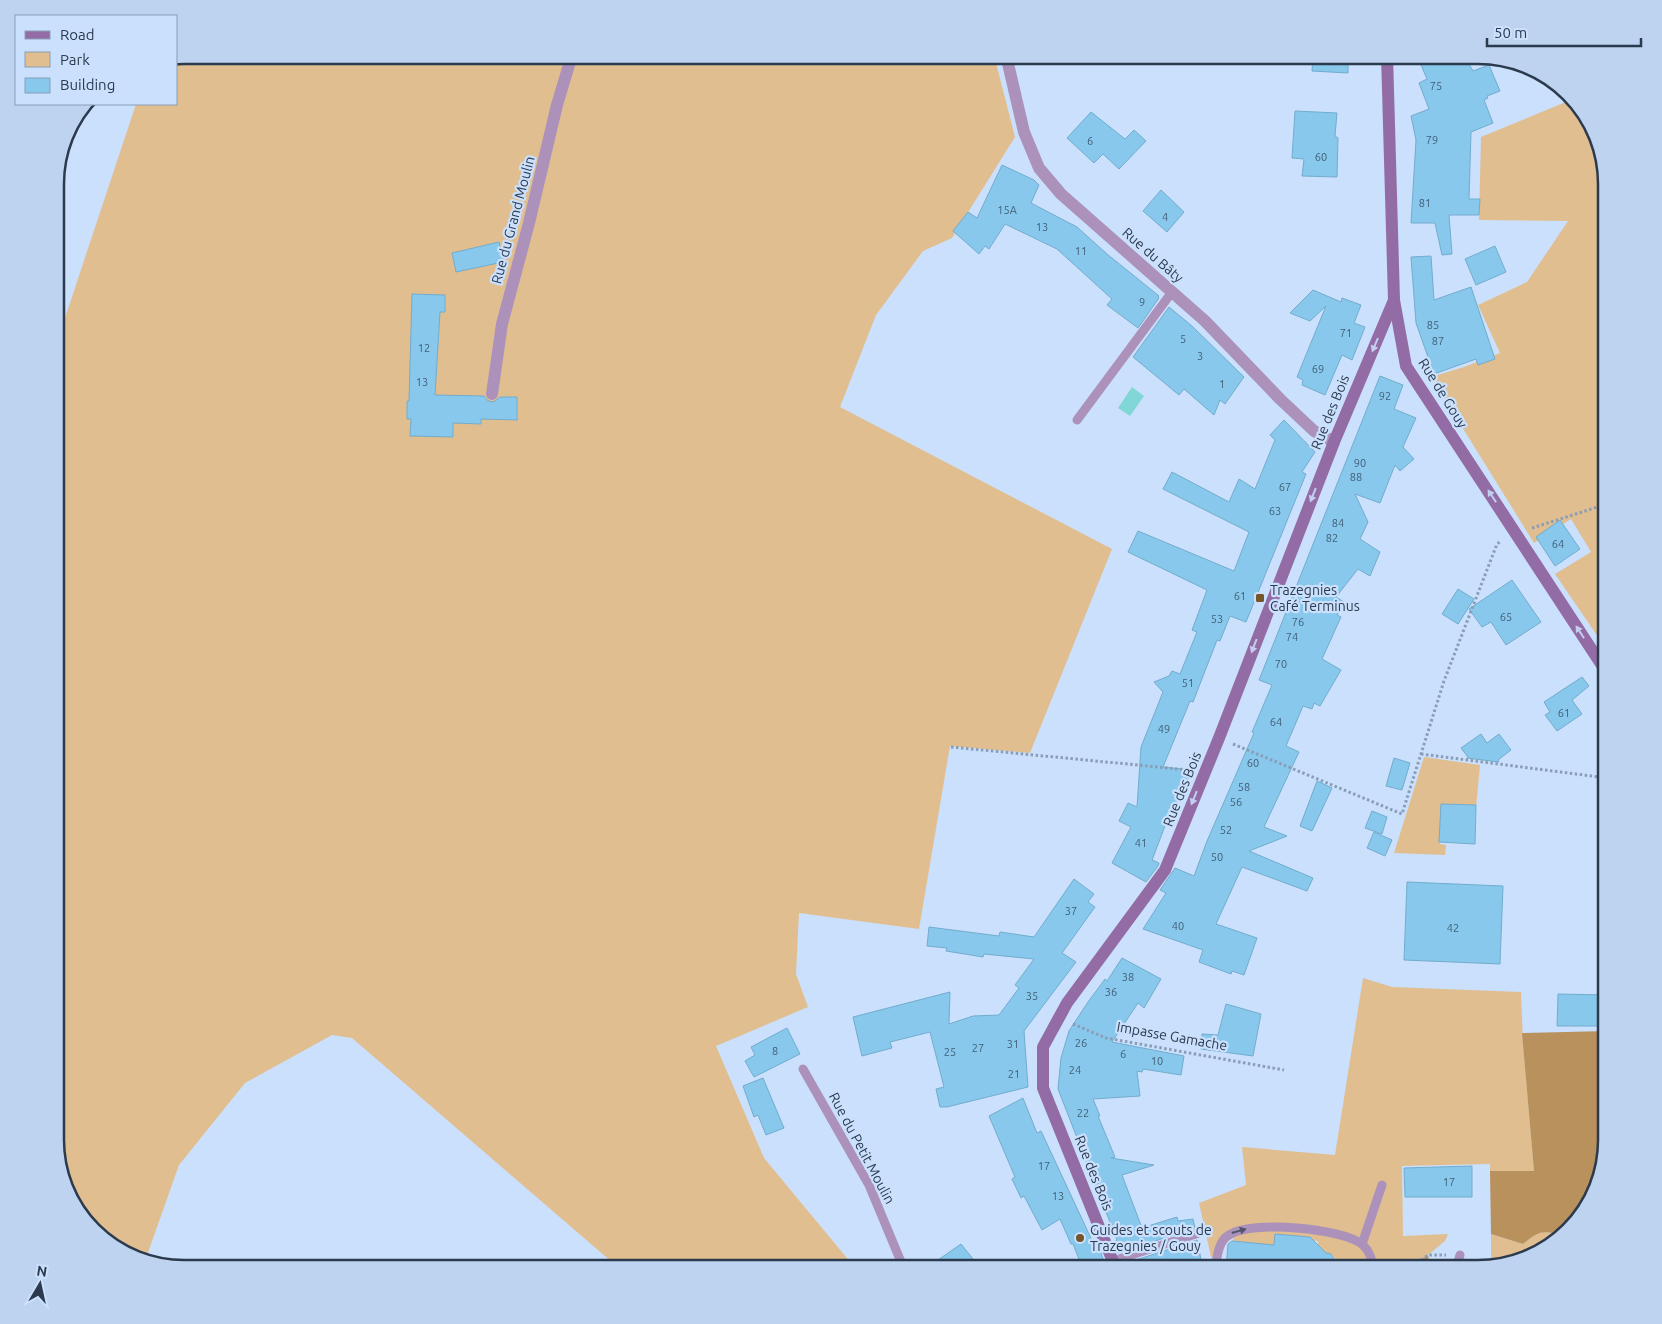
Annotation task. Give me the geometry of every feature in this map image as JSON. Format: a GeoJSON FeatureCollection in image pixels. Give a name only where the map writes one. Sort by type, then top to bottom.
{"type":"FeatureCollection","features":[{"type":"Feature","properties":{"kind":"street","name":"Rue du Grand Moulin"},"geometry":{"type":"LineString","coordinates":[[492,394],[504,316],[532,215],[557,105],[569,64]]}},
{"type":"Feature","properties":{"kind":"street","name":"Rue du Bâty"},"geometry":{"type":"LineString","coordinates":[[1008,64],[1024,132],[1039,168],[1061,194],[1205,321],[1280,399],[1314,431],[1334,442]]}},
{"type":"Feature","properties":{"kind":"street","name":"Rue de Gouy"},"geometry":{"type":"LineString","coordinates":[[1387,64],[1394,300],[1406,366],[1598,659]]}},
{"type":"Feature","properties":{"kind":"street","name":"Rue des Bois"},"geometry":{"type":"LineString","coordinates":[[1113,1260],[1044,1088],[1043,1047],[1067,1003],[1165,870],[1219,738],[1334,442],[1394,300]]}},
{"type":"Feature","properties":{"kind":"lane"},"geometry":{"type":"LineString","coordinates":[[1077,420],[1172,292]]}},
{"type":"Feature","properties":{"kind":"lane","name":"Rue du Petit Moulin"},"geometry":{"type":"LineString","coordinates":[[804,1069],[869,1185],[900,1260]]}},
{"type":"Feature","properties":{"kind":"lane"},"geometry":{"type":"LineString","coordinates":[[1362,1244],[1382,1185]]}},
{"type":"Feature","properties":{"kind":"lane"},"geometry":{"type":"LineString","coordinates":[[1216,1260],[1221,1245],[1227,1235],[1239,1230],[1261,1227],[1313,1230],[1345,1237],[1362,1244],[1371,1256],[1372,1260]]}},
{"type":"Feature","properties":{"kind":"lane"},"geometry":{"type":"LineString","coordinates":[[1120,1260],[1205,1231]]}},
{"type":"Feature","properties":{"kind":"lane"},"geometry":{"type":"LineString","coordinates":[[1459,1260],[1460,1255]]}},
{"type":"Feature","properties":{"kind":"path"},"geometry":{"type":"LineString","coordinates":[[1219,738],[1402,814],[1444,682],[1496,544],[1516,533],[1598,507]]}},
{"type":"Feature","properties":{"kind":"path"},"geometry":{"type":"LineString","coordinates":[[950,748],[1205,772]]}},
{"type":"Feature","properties":{"kind":"path"},"geometry":{"type":"LineString","coordinates":[[1421,754],[1598,777]]}},
{"type":"Feature","properties":{"kind":"path","name":"Impasse Gamache"},"geometry":{"type":"LineString","coordinates":[[1059,1018],[1106,1038],[1284,1070]]}},
{"type":"Feature","properties":{"kind":"path"},"geometry":{"type":"LineString","coordinates":[[1421,1260],[1428,1255],[1460,1255]]}},
{"type":"Feature","properties":{"kind":"green space"},"geometry":{"type":"Polygon","coordinates":[[[178,64],[996,64],[1015,137],[952,238],[923,251],[876,315],[840,407],[1112,549],[1030,753],[950,746],[919,929],[799,913],[796,974],[808,1007],[716,1046],[764,1158],[849,1260],[610,1260],[352,1038],[332,1035],[245,1083],[179,1165],[147,1255],[117,1240],[93,1219],[76,1194],[68,1172],[64,1148],[64,321],[136,105],[178,105],[178,64]]]}},
{"type":"Feature","properties":{"kind":"green space"},"geometry":{"type":"Polygon","coordinates":[[[1566,102],[1582,124],[1596,160],[1598,183],[1598,637],[1555,574],[1591,552],[1571,519],[1534,543],[1431,377],[1500,353],[1478,305],[1527,282],[1568,221],[1479,220],[1481,137],[1566,102]]]}},
{"type":"Feature","properties":{"kind":"green space"},"geometry":{"type":"Polygon","coordinates":[[[1424,757],[1480,765],[1476,808],[1442,807],[1440,844],[1446,845],[1445,855],[1394,853],[1424,757]]]}},
{"type":"Feature","properties":{"kind":"green space"},"geometry":{"type":"Polygon","coordinates":[[[1363,978],[1392,987],[1521,992],[1523,1042],[1534,1171],[1490,1171],[1490,1164],[1402,1166],[1403,1236],[1448,1234],[1445,1241],[1428,1255],[1429,1260],[1372,1260],[1371,1256],[1367,1260],[1336,1260],[1331,1254],[1317,1252],[1318,1241],[1278,1236],[1276,1248],[1233,1242],[1234,1233],[1217,1255],[1211,1257],[1199,1203],[1246,1185],[1242,1147],[1335,1155],[1363,978]]]}},
{"type":"Feature","properties":{"kind":"green space"},"geometry":{"type":"Polygon","coordinates":[[[1536,1233],[1554,1234],[1532,1248],[1517,1254],[1491,1259],[1491,1234],[1523,1244],[1536,1233]]]}},
{"type":"Feature","properties":{"kind":"shaded area"},"geometry":{"type":"Polygon","coordinates":[[[1132,387],[1144,396],[1130,416],[1118,408],[1132,387]]]}},
{"type":"Feature","properties":{"kind":"shaded area"},"geometry":{"type":"Polygon","coordinates":[[[1598,1031],[1598,1141],[1594,1172],[1586,1194],[1569,1219],[1554,1233],[1545,1232],[1537,1234],[1523,1244],[1491,1234],[1490,1171],[1534,1171],[1522,1033],[1598,1031]]]}},
{"type":"Feature","properties":{"kind":"shaded area"},"geometry":{"type":"Polygon","coordinates":[[[1428,1255],[1429,1260],[1421,1260],[1428,1255]]]}},
{"type":"Feature","properties":{"kind":"building"},"geometry":{"type":"Polygon","coordinates":[[[1312,64],[1348,64],[1348,73],[1312,71],[1312,64]]]}},
{"type":"Feature","properties":{"kind":"building"},"geometry":{"type":"Polygon","coordinates":[[[1421,64],[1469,64],[1473,71],[1489,65],[1500,91],[1487,96],[1488,98],[1484,100],[1493,123],[1471,132],[1469,199],[1480,199],[1479,215],[1449,215],[1452,254],[1442,255],[1435,223],[1411,223],[1416,140],[1411,116],[1429,109],[1419,83],[1427,79],[1421,64]]]}},
{"type":"Feature","properties":{"kind":"building"},"geometry":{"type":"Polygon","coordinates":[[[1295,111],[1337,113],[1335,136],[1338,138],[1337,177],[1302,176],[1304,159],[1292,158],[1295,111]]]}},
{"type":"Feature","properties":{"kind":"building"},"geometry":{"type":"Polygon","coordinates":[[[1091,112],[1125,139],[1134,130],[1146,141],[1119,169],[1103,154],[1094,163],[1067,138],[1091,112]]]}},
{"type":"Feature","properties":{"kind":"building"},"geometry":{"type":"Polygon","coordinates":[[[1002,165],[1034,180],[1039,185],[1031,203],[1077,227],[1159,296],[1138,328],[1107,305],[1112,299],[1057,249],[1005,224],[989,249],[985,246],[979,254],[953,231],[968,212],[977,218],[1002,165]]]}},
{"type":"Feature","properties":{"kind":"building"},"geometry":{"type":"Polygon","coordinates":[[[1161,190],[1184,212],[1167,232],[1143,211],[1161,190]]]}},
{"type":"Feature","properties":{"kind":"building"},"geometry":{"type":"Polygon","coordinates":[[[499,242],[503,262],[456,272],[452,253],[499,242]]]}},
{"type":"Feature","properties":{"kind":"building"},"geometry":{"type":"Polygon","coordinates":[[[1495,246],[1506,272],[1476,285],[1465,259],[1495,246]]]}},
{"type":"Feature","properties":{"kind":"building"},"geometry":{"type":"Polygon","coordinates":[[[1431,256],[1434,300],[1471,287],[1495,359],[1478,365],[1476,359],[1434,374],[1416,323],[1411,257],[1431,256]]]}},
{"type":"Feature","properties":{"kind":"building"},"geometry":{"type":"Polygon","coordinates":[[[1313,290],[1341,302],[1342,298],[1361,305],[1354,323],[1365,327],[1352,360],[1342,355],[1325,395],[1302,385],[1303,380],[1297,377],[1326,306],[1310,321],[1290,313],[1313,290]]]}},
{"type":"Feature","properties":{"kind":"building"},"geometry":{"type":"Polygon","coordinates":[[[412,294],[445,295],[445,312],[440,312],[435,395],[484,396],[491,402],[500,397],[517,397],[517,420],[481,419],[481,424],[453,423],[453,437],[410,436],[411,419],[407,419],[407,401],[409,401],[412,294]]]}},
{"type":"Feature","properties":{"kind":"building"},"geometry":{"type":"Polygon","coordinates":[[[1169,307],[1192,326],[1244,377],[1225,404],[1220,400],[1214,415],[1184,389],[1179,395],[1133,357],[1169,307]]]}},
{"type":"Feature","properties":{"kind":"building"},"geometry":{"type":"Polygon","coordinates":[[[1380,376],[1403,385],[1394,409],[1416,418],[1403,447],[1414,459],[1400,471],[1395,465],[1380,503],[1355,494],[1368,522],[1360,539],[1380,552],[1370,576],[1358,569],[1336,597],[1344,602],[1337,615],[1341,617],[1322,659],[1341,670],[1320,706],[1314,703],[1312,709],[1303,706],[1286,746],[1299,752],[1264,827],[1287,836],[1249,851],[1313,878],[1307,891],[1242,867],[1216,924],[1257,938],[1244,975],[1232,971],[1231,974],[1199,962],[1203,950],[1143,929],[1166,893],[1160,890],[1175,868],[1194,876],[1272,685],[1259,680],[1380,376]]]}},
{"type":"Feature","properties":{"kind":"building"},"geometry":{"type":"Polygon","coordinates":[[[1284,420],[1315,452],[1302,472],[1306,474],[1246,622],[1230,616],[1220,641],[1217,640],[1193,702],[1190,701],[1163,767],[1192,770],[1181,798],[1178,798],[1165,826],[1152,860],[1159,863],[1158,866],[1146,882],[1112,863],[1131,827],[1119,821],[1128,803],[1137,807],[1141,747],[1163,692],[1154,682],[1169,676],[1172,671],[1180,674],[1197,632],[1192,630],[1207,590],[1128,552],[1138,531],[1234,571],[1249,532],[1163,489],[1172,472],[1229,502],[1239,479],[1255,489],[1275,440],[1270,435],[1284,420]]]}},
{"type":"Feature","properties":{"kind":"building"},"geometry":{"type":"Polygon","coordinates":[[[1560,520],[1580,549],[1555,566],[1536,537],[1560,520]]]}},
{"type":"Feature","properties":{"kind":"building"},"geometry":{"type":"Polygon","coordinates":[[[1512,580],[1541,622],[1506,645],[1491,622],[1482,627],[1469,609],[1512,580]]]}},
{"type":"Feature","properties":{"kind":"building"},"geometry":{"type":"Polygon","coordinates":[[[1458,589],[1474,599],[1458,624],[1442,614],[1458,589]]]}},
{"type":"Feature","properties":{"kind":"building"},"geometry":{"type":"Polygon","coordinates":[[[1582,677],[1589,686],[1572,700],[1582,714],[1557,731],[1545,715],[1550,712],[1544,702],[1582,677]]]}},
{"type":"Feature","properties":{"kind":"building"},"geometry":{"type":"Polygon","coordinates":[[[1481,734],[1487,743],[1499,734],[1511,750],[1498,760],[1499,762],[1467,758],[1461,748],[1481,734]]]}},
{"type":"Feature","properties":{"kind":"building"},"geometry":{"type":"Polygon","coordinates":[[[1394,758],[1410,763],[1402,790],[1386,786],[1394,758]]]}},
{"type":"Feature","properties":{"kind":"building"},"geometry":{"type":"Polygon","coordinates":[[[1317,781],[1332,788],[1312,831],[1300,826],[1317,781]]]}},
{"type":"Feature","properties":{"kind":"building"},"geometry":{"type":"Polygon","coordinates":[[[1441,804],[1476,805],[1475,844],[1439,842],[1441,804]]]}},
{"type":"Feature","properties":{"kind":"building"},"geometry":{"type":"Polygon","coordinates":[[[1372,811],[1387,817],[1382,834],[1365,828],[1372,811]]]}},
{"type":"Feature","properties":{"kind":"building"},"geometry":{"type":"Polygon","coordinates":[[[1374,832],[1392,840],[1385,856],[1367,848],[1374,832]]]}},
{"type":"Feature","properties":{"kind":"building"},"geometry":{"type":"Polygon","coordinates":[[[1074,879],[1094,894],[1088,902],[1095,907],[1062,953],[1076,962],[1024,1031],[1028,1087],[947,1107],[940,1107],[936,1089],[944,1087],[930,1032],[890,1042],[892,1048],[862,1056],[853,1017],[950,992],[949,1024],[973,1016],[999,1015],[1019,988],[1015,985],[1034,959],[984,954],[983,957],[946,951],[947,948],[927,946],[929,927],[999,936],[1000,932],[1034,937],[1074,879]]]}},
{"type":"Feature","properties":{"kind":"building"},"geometry":{"type":"Polygon","coordinates":[[[1407,882],[1503,886],[1500,964],[1404,960],[1407,882]]]}},
{"type":"Feature","properties":{"kind":"building"},"geometry":{"type":"Polygon","coordinates":[[[1122,958],[1161,979],[1144,1008],[1138,1003],[1112,1042],[1184,1056],[1181,1075],[1143,1069],[1142,1072],[1137,1071],[1140,1096],[1093,1099],[1115,1157],[1111,1158],[1154,1165],[1122,1175],[1142,1228],[1177,1217],[1178,1221],[1193,1219],[1195,1228],[1118,1253],[1114,1242],[1117,1240],[1058,1089],[1061,1058],[1069,1031],[1088,1002],[1105,979],[1107,981],[1122,958]]]}},
{"type":"Feature","properties":{"kind":"building"},"geometry":{"type":"Polygon","coordinates":[[[1558,994],[1598,995],[1598,1026],[1557,1026],[1558,994]]]}},
{"type":"Feature","properties":{"kind":"building"},"geometry":{"type":"Polygon","coordinates":[[[1226,1004],[1261,1014],[1253,1056],[1201,1049],[1202,1034],[1218,1035],[1226,1004]]]}},
{"type":"Feature","properties":{"kind":"building"},"geometry":{"type":"Polygon","coordinates":[[[787,1028],[800,1054],[754,1077],[745,1061],[755,1055],[751,1047],[787,1028]]]}},
{"type":"Feature","properties":{"kind":"building"},"geometry":{"type":"Polygon","coordinates":[[[763,1078],[784,1128],[766,1135],[758,1115],[754,1117],[743,1086],[763,1078]]]}},
{"type":"Feature","properties":{"kind":"building"},"geometry":{"type":"Polygon","coordinates":[[[1023,1098],[1037,1133],[1041,1131],[1096,1249],[1099,1248],[1104,1260],[1079,1260],[1060,1219],[1042,1230],[1024,1196],[1021,1198],[1012,1179],[1015,1177],[989,1116],[1023,1098]]]}},
{"type":"Feature","properties":{"kind":"building"},"geometry":{"type":"Polygon","coordinates":[[[1472,1166],[1472,1197],[1405,1197],[1404,1168],[1472,1166]]]}},
{"type":"Feature","properties":{"kind":"building"},"geometry":{"type":"Polygon","coordinates":[[[1275,1234],[1310,1237],[1326,1253],[1331,1254],[1335,1260],[1227,1260],[1228,1244],[1232,1241],[1274,1245],[1275,1234]]]}},
{"type":"Feature","properties":{"kind":"building"},"geometry":{"type":"Polygon","coordinates":[[[1197,1240],[1201,1260],[1136,1260],[1197,1240]]]}},
{"type":"Feature","properties":{"kind":"building"},"geometry":{"type":"Polygon","coordinates":[[[961,1244],[974,1260],[938,1260],[961,1244]]]}},
{"type":"Feature","properties":{"kind":"place","name":"Trazegnies Café Terminus"},"geometry":{"type":"Point","coordinates":[1260,598]}},
{"type":"Feature","properties":{"kind":"place","name":"Guides et scouts de Trazegnies / Gouy"},"geometry":{"type":"Point","coordinates":[1080,1238]}}]}
